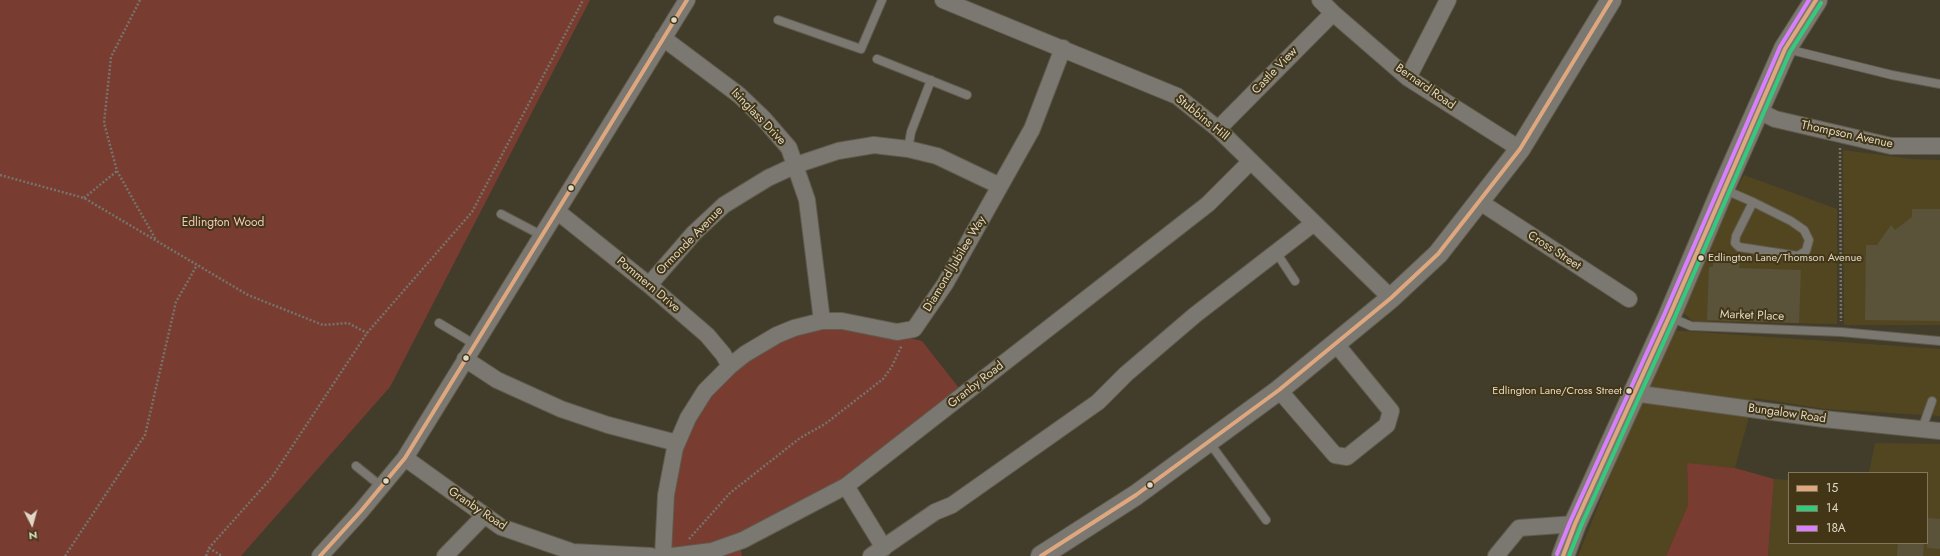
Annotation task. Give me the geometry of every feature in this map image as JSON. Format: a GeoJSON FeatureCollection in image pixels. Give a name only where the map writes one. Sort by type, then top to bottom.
{"type":"FeatureCollection","features":[{"type":"Feature","properties":{"kind":"main road"},"geometry":{"type":"LineString","coordinates":[[1563,556],[1575,524],[1633,393],[1669,317],[1723,189],[1785,49],[1816,0]]}},
{"type":"Feature","properties":{"kind":"street"},"geometry":{"type":"LineString","coordinates":[[320,556],[382,487],[405,458],[541,235],[558,212],[662,38],[687,0]]}},
{"type":"Feature","properties":{"kind":"street","name":"Stubbins Hill"},"geometry":{"type":"LineString","coordinates":[[943,0],[1063,48],[1176,96],[1218,129],[1250,162],[1391,298]]}},
{"type":"Feature","properties":{"kind":"street","name":"Bernard Road"},"geometry":{"type":"LineString","coordinates":[[1320,0],[1332,13],[1408,78],[1520,149]]}},
{"type":"Feature","properties":{"kind":"street"},"geometry":{"type":"LineString","coordinates":[[1408,78],[1448,0]]}},
{"type":"Feature","properties":{"kind":"street"},"geometry":{"type":"LineString","coordinates":[[1042,556],[1136,495],[1279,390],[1391,298],[1438,254],[1520,149],[1611,0]]}},
{"type":"Feature","properties":{"kind":"street","name":"Castle View"},"geometry":{"type":"LineString","coordinates":[[1218,129],[1332,13]]}},
{"type":"Feature","properties":{"kind":"street","name":"Isinglass Drive"},"geometry":{"type":"LineString","coordinates":[[662,38],[739,95],[763,118],[789,148],[796,165],[809,214],[822,322]]}},
{"type":"Feature","properties":{"kind":"street","name":"Diamond Jubilee Way"},"geometry":{"type":"LineString","coordinates":[[907,332],[914,329],[920,323],[945,284],[1032,129],[1063,48]]}},
{"type":"Feature","properties":{"kind":"street","name":"Thompson Avenue"},"geometry":{"type":"LineString","coordinates":[[1758,110],[1775,119],[1891,146],[1940,146]]}},
{"type":"Feature","properties":{"kind":"street","name":"Ormonde Avenue"},"geometry":{"type":"LineString","coordinates":[[649,285],[694,233],[724,206],[768,178],[796,165],[838,150],[874,145],[908,148],[937,156],[1000,186]]}},
{"type":"Feature","properties":{"kind":"street","name":"Granby Road"},"geometry":{"type":"LineString","coordinates":[[676,556],[712,551],[743,540],[846,486],[1202,209],[1250,162]]}},
{"type":"Feature","properties":{"kind":"street","name":"Cross Street"},"geometry":{"type":"LineString","coordinates":[[1480,202],[1629,299]]}},
{"type":"Feature","properties":{"kind":"street","name":"Pommern Drive"},"geometry":{"type":"LineString","coordinates":[[558,212],[707,334],[723,354],[730,366]]}},
{"type":"Feature","properties":{"kind":"street"},"geometry":{"type":"LineString","coordinates":[[846,486],[877,552],[935,512],[952,505],[1098,402],[1126,374],[1195,315],[1314,223]]}},
{"type":"Feature","properties":{"kind":"street"},"geometry":{"type":"LineString","coordinates":[[663,556],[666,495],[677,443],[696,404],[716,379],[730,366],[745,354],[777,335],[794,328],[822,322],[853,322],[897,332],[907,332]]}},
{"type":"Feature","properties":{"kind":"street"},"geometry":{"type":"LineString","coordinates":[[1279,390],[1335,455],[1347,457],[1387,425],[1391,411],[1336,344]]}},
{"type":"Feature","properties":{"kind":"street"},"geometry":{"type":"LineString","coordinates":[[465,359],[497,380],[561,409],[608,425],[677,443]]}},
{"type":"Feature","properties":{"kind":"street","name":"Bungalow Road"},"geometry":{"type":"LineString","coordinates":[[1633,393],[1824,419],[1940,431]]}},
{"type":"Feature","properties":{"kind":"street","name":"Granby Road"},"geometry":{"type":"LineString","coordinates":[[405,458],[501,527],[573,552],[601,555],[651,556]]}},
{"type":"Feature","properties":{"kind":"street"},"geometry":{"type":"LineString","coordinates":[[445,556],[484,516]]}},
{"type":"Feature","properties":{"kind":"street"},"geometry":{"type":"LineString","coordinates":[[1496,556],[1519,528],[1575,524]]}},
{"type":"Feature","properties":{"kind":"lane"},"geometry":{"type":"LineString","coordinates":[[778,20],[861,49],[882,0]]}},
{"type":"Feature","properties":{"kind":"lane"},"geometry":{"type":"LineString","coordinates":[[1785,49],[1892,75],[1940,84]]}},
{"type":"Feature","properties":{"kind":"lane"},"geometry":{"type":"LineString","coordinates":[[877,58],[967,95]]}},
{"type":"Feature","properties":{"kind":"lane"},"geometry":{"type":"LineString","coordinates":[[908,148],[911,132],[931,80]]}},
{"type":"Feature","properties":{"kind":"lane"},"geometry":{"type":"LineString","coordinates":[[1723,189],[1753,202],[1791,221],[1804,230],[1809,240],[1806,252],[1798,256],[1739,247],[1735,243],[1736,236],[1753,202]]}},
{"type":"Feature","properties":{"kind":"lane"},"geometry":{"type":"LineString","coordinates":[[501,214],[541,235]]}},
{"type":"Feature","properties":{"kind":"lane"},"geometry":{"type":"LineString","coordinates":[[1276,252],[1295,281]]}},
{"type":"Feature","properties":{"kind":"lane","name":"Market Place"},"geometry":{"type":"LineString","coordinates":[[1669,317],[1691,326],[1838,332],[1940,341]]}},
{"type":"Feature","properties":{"kind":"lane"},"geometry":{"type":"LineString","coordinates":[[439,323],[474,344]]}},
{"type":"Feature","properties":{"kind":"lane"},"geometry":{"type":"LineString","coordinates":[[1922,429],[1932,401]]}},
{"type":"Feature","properties":{"kind":"lane"},"geometry":{"type":"LineString","coordinates":[[1209,441],[1266,520]]}},
{"type":"Feature","properties":{"kind":"lane"},"geometry":{"type":"LineString","coordinates":[[356,466],[382,487]]}},
{"type":"Feature","properties":{"kind":"path"},"geometry":{"type":"LineString","coordinates":[[140,0],[111,56],[104,124],[117,171],[156,240]]}},
{"type":"Feature","properties":{"kind":"path"},"geometry":{"type":"LineString","coordinates":[[206,556],[209,548],[272,476],[367,333],[472,212],[584,0]]}},
{"type":"Feature","properties":{"kind":"path"},"geometry":{"type":"LineString","coordinates":[[1838,332],[1840,134]]}},
{"type":"Feature","properties":{"kind":"path"},"geometry":{"type":"LineString","coordinates":[[84,198],[117,171]]}},
{"type":"Feature","properties":{"kind":"path"},"geometry":{"type":"LineString","coordinates":[[0,175],[84,198],[248,295],[323,325],[348,323],[367,333]]}},
{"type":"Feature","properties":{"kind":"path"},"geometry":{"type":"LineString","coordinates":[[65,556],[145,435],[176,302],[197,265]]}},
{"type":"Feature","properties":{"kind":"path"},"geometry":{"type":"LineString","coordinates":[[676,556],[682,547],[730,492],[800,438],[825,424],[883,379],[891,368],[907,332]]}},
{"type":"Feature","properties":{"kind":"path"},"geometry":{"type":"LineString","coordinates":[[209,548],[222,556]]}},
{"type":"Feature","properties":{"kind":"shaded area"},"geometry":{"type":"Polygon","coordinates":[[[1843,150],[1912,159],[1940,160],[1940,325],[1844,325],[1843,150]]]}},
{"type":"Feature","properties":{"kind":"shaded area"},"geometry":{"type":"Polygon","coordinates":[[[1744,175],[1837,209],[1837,324],[1693,321],[1677,308],[1744,175]]]}},
{"type":"Feature","properties":{"kind":"shaded area"},"geometry":{"type":"Polygon","coordinates":[[[1669,330],[1940,349],[1940,416],[1826,409],[1754,398],[1735,468],[1687,464],[1688,505],[1666,556],[1578,556],[1669,330]]]}},
{"type":"Feature","properties":{"kind":"shaded area"},"geometry":{"type":"Polygon","coordinates":[[[1875,443],[1940,444],[1940,556],[1768,556],[1774,479],[1788,480],[1788,544],[1928,544],[1928,472],[1869,472],[1875,443]]]}},
{"type":"Feature","properties":{"kind":"green space","name":"Edlington Wood"},"geometry":{"type":"Polygon","coordinates":[[[0,0],[590,0],[390,387],[241,556],[0,556],[0,0]]]}},
{"type":"Feature","properties":{"kind":"green space"},"geometry":{"type":"Polygon","coordinates":[[[841,321],[922,341],[959,388],[843,482],[738,536],[742,556],[671,556],[672,497],[681,444],[711,391],[763,345],[841,321]]]}},
{"type":"Feature","properties":{"kind":"green space"},"geometry":{"type":"Polygon","coordinates":[[[1687,463],[1735,468],[1774,479],[1768,556],[1666,556],[1688,505],[1687,463]]]}},
{"type":"Feature","properties":{"kind":"building"},"geometry":{"type":"Polygon","coordinates":[[[1912,209],[1940,209],[1940,321],[1865,320],[1866,245],[1877,245],[1891,225],[1895,230],[1912,217],[1912,209]]]}},
{"type":"Feature","properties":{"kind":"building"},"geometry":{"type":"Polygon","coordinates":[[[1713,261],[1740,261],[1739,268],[1801,270],[1799,323],[1707,320],[1709,267],[1713,267],[1713,261]]]}},
{"type":"Feature","properties":{"kind":"building"},"geometry":{"type":"Polygon","coordinates":[[[1928,518],[1940,519],[1940,549],[1927,548],[1928,518]]]}},
{"type":"Feature","properties":{"kind":"building"},"geometry":{"type":"Polygon","coordinates":[[[1898,544],[1924,544],[1923,556],[1897,556],[1898,544]]]}},
{"type":"Feature","properties":{"kind":"transit line","name":"15"},"geometry":{"type":"LineString","coordinates":[[320,556],[361,511],[405,458],[687,0]]}},
{"type":"Feature","properties":{"kind":"transit line","name":"15"},"geometry":{"type":"LineString","coordinates":[[1041,556],[1136,495],[1279,390],[1391,298],[1438,254],[1520,149],[1611,0]]}},
{"type":"Feature","properties":{"kind":"transit line","name":"18A"},"geometry":{"type":"LineString","coordinates":[[1557,554],[1570,522],[1664,315],[1780,47],[1809,0]]}},
{"type":"Feature","properties":{"kind":"transit line","name":"15"},"geometry":{"type":"LineString","coordinates":[[1563,556],[1575,524],[1669,317],[1785,49],[1816,0]]}},
{"type":"Feature","properties":{"kind":"transit line","name":"14"},"geometry":{"type":"LineString","coordinates":[[1569,556],[1790,52],[1821,3]]}},
{"type":"Feature","properties":{"kind":"place","name":"Edlington Lane/Thomson Avenue"},"geometry":{"type":"Point","coordinates":[1701,258]}},
{"type":"Feature","properties":{"kind":"place","name":"Edlington Lane/Cross Street"},"geometry":{"type":"Point","coordinates":[1629,391]}}]}
